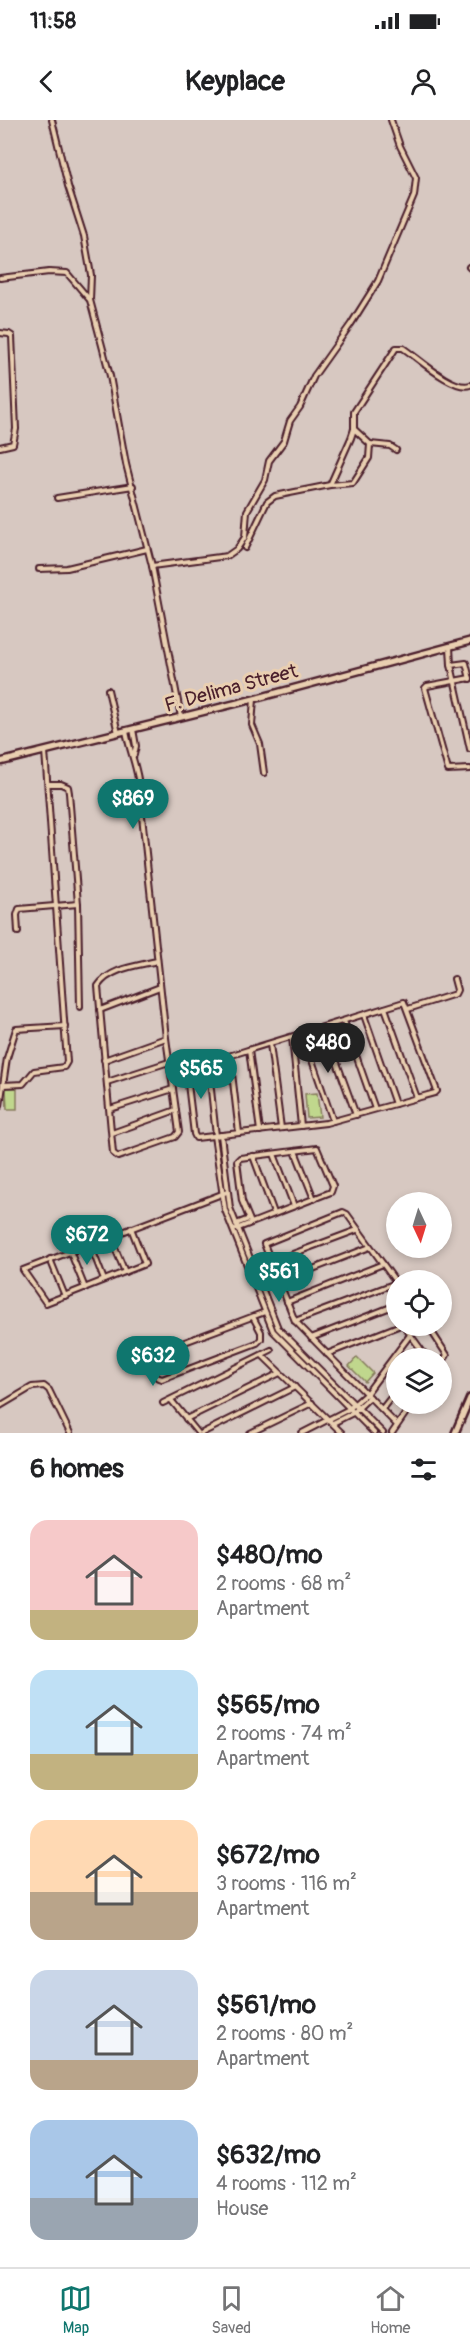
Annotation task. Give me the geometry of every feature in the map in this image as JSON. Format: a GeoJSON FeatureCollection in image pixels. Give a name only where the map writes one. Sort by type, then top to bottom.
{"type":"FeatureCollection","features":[{"type":"Feature","properties":{"kind":"street"},"geometry":{"type":"LineString","coordinates":[[52,120],[68,186],[84,236],[91,275],[90,300],[110,376],[124,456],[152,566],[181,717]]}},
{"type":"Feature","properties":{"kind":"street"},"geometry":{"type":"LineString","coordinates":[[152,566],[227,556],[243,542],[247,511],[265,480],[269,461],[284,441],[290,421],[300,407],[314,376],[378,281],[414,196],[416,178],[400,146],[391,120]]}},
{"type":"Feature","properties":{"kind":"street"},"geometry":{"type":"LineString","coordinates":[[0,278],[49,272],[67,273],[90,300]]}},
{"type":"Feature","properties":{"kind":"street"},"geometry":{"type":"LineString","coordinates":[[0,333],[12,336],[16,429],[13,444],[0,447]]}},
{"type":"Feature","properties":{"kind":"street"},"geometry":{"type":"LineString","coordinates":[[330,484],[354,429],[354,412],[396,348],[404,348],[452,383],[465,387],[470,385]]}},
{"type":"Feature","properties":{"kind":"street"},"geometry":{"type":"LineString","coordinates":[[354,429],[370,444],[382,444],[396,450]]}},
{"type":"Feature","properties":{"kind":"street"},"geometry":{"type":"LineString","coordinates":[[245,548],[267,502],[275,496],[330,484],[353,483],[369,458],[370,444]]}},
{"type":"Feature","properties":{"kind":"street"},"geometry":{"type":"LineString","coordinates":[[57,498],[133,486]]}},
{"type":"Feature","properties":{"kind":"street"},"geometry":{"type":"LineString","coordinates":[[39,569],[67,568],[147,549]]}},
{"type":"Feature","properties":{"kind":"street","name":"F. Delima Street"},"geometry":{"type":"LineString","coordinates":[[0,762],[254,699],[470,641]]}},
{"type":"Feature","properties":{"kind":"street"},"geometry":{"type":"LineString","coordinates":[[450,646],[451,665],[470,749]]}},
{"type":"Feature","properties":{"kind":"street"},"geometry":{"type":"LineString","coordinates":[[451,665],[466,663],[470,679],[428,686],[425,690],[448,769],[451,771],[470,769]]}},
{"type":"Feature","properties":{"kind":"street"},"geometry":{"type":"LineString","coordinates":[[108,690],[117,733]]}},
{"type":"Feature","properties":{"kind":"street"},"geometry":{"type":"LineString","coordinates":[[254,699],[252,725],[260,744],[264,773]]}},
{"type":"Feature","properties":{"kind":"street"},"geometry":{"type":"LineString","coordinates":[[133,729],[157,961],[179,1132],[175,1137],[118,1157],[113,1153],[98,986],[103,978],[120,970],[157,961]]}},
{"type":"Feature","properties":{"kind":"street"},"geometry":{"type":"LineString","coordinates":[[126,731],[129,747],[134,756]]}},
{"type":"Feature","properties":{"kind":"street"},"geometry":{"type":"LineString","coordinates":[[3,1085],[23,1084],[34,1071],[66,1065],[67,1059],[45,751]]}},
{"type":"Feature","properties":{"kind":"street"},"geometry":{"type":"LineString","coordinates":[[48,784],[61,784],[68,787],[78,904],[80,1007]]}},
{"type":"Feature","properties":{"kind":"street"},"geometry":{"type":"LineString","coordinates":[[18,932],[19,909],[78,904]]}},
{"type":"Feature","properties":{"kind":"street"},"geometry":{"type":"LineString","coordinates":[[408,1009],[455,994],[458,990],[454,979]]}},
{"type":"Feature","properties":{"kind":"street"},"geometry":{"type":"LineString","coordinates":[[100,1010],[160,987]]}},
{"type":"Feature","properties":{"kind":"street"},"geometry":{"type":"LineString","coordinates":[[185,1059],[186,1069],[194,1136],[198,1138],[333,1121],[437,1091],[404,1002],[186,1069]]}},
{"type":"Feature","properties":{"kind":"street"},"geometry":{"type":"LineString","coordinates":[[385,1008],[417,1098]]}},
{"type":"Feature","properties":{"kind":"street"},"geometry":{"type":"LineString","coordinates":[[364,1015],[395,1104]]}},
{"type":"Feature","properties":{"kind":"street"},"geometry":{"type":"LineString","coordinates":[[345,1021],[375,1109]]}},
{"type":"Feature","properties":{"kind":"street"},"geometry":{"type":"LineString","coordinates":[[0,1106],[7,1058],[16,1029],[65,1026]]}},
{"type":"Feature","properties":{"kind":"street"},"geometry":{"type":"LineString","coordinates":[[324,1027],[356,1115]]}},
{"type":"Feature","properties":{"kind":"street"},"geometry":{"type":"LineString","coordinates":[[303,1034],[333,1121]]}},
{"type":"Feature","properties":{"kind":"street"},"geometry":{"type":"LineString","coordinates":[[292,1037],[301,1126]]}},
{"type":"Feature","properties":{"kind":"street"},"geometry":{"type":"LineString","coordinates":[[104,1060],[166,1038]]}},
{"type":"Feature","properties":{"kind":"street"},"geometry":{"type":"LineString","coordinates":[[270,1044],[281,1128]]}},
{"type":"Feature","properties":{"kind":"street"},"geometry":{"type":"LineString","coordinates":[[249,1050],[260,1131]]}},
{"type":"Feature","properties":{"kind":"street"},"geometry":{"type":"LineString","coordinates":[[230,1056],[239,1133]]}},
{"type":"Feature","properties":{"kind":"street"},"geometry":{"type":"LineString","coordinates":[[107,1082],[169,1062]]}},
{"type":"Feature","properties":{"kind":"street"},"geometry":{"type":"LineString","coordinates":[[208,1062],[217,1136],[215,1146],[222,1193],[231,1228],[266,1314],[277,1336],[313,1369],[374,1433]]}},
{"type":"Feature","properties":{"kind":"street"},"geometry":{"type":"LineString","coordinates":[[110,1109],[173,1089]]}},
{"type":"Feature","properties":{"kind":"street"},"geometry":{"type":"LineString","coordinates":[[111,1133],[176,1110]]}},
{"type":"Feature","properties":{"kind":"street"},"geometry":{"type":"LineString","coordinates":[[217,1136],[222,1146],[227,1192],[237,1226],[271,1313],[282,1332],[313,1369]]}},
{"type":"Feature","properties":{"kind":"street"},"geometry":{"type":"LineString","coordinates":[[215,1146],[222,1146]]}},
{"type":"Feature","properties":{"kind":"street"},"geometry":{"type":"LineString","coordinates":[[231,1228],[331,1192],[333,1186],[317,1148],[240,1158],[237,1161],[242,1201],[250,1221]]}},
{"type":"Feature","properties":{"kind":"street"},"geometry":{"type":"LineString","coordinates":[[295,1151],[314,1199]]}},
{"type":"Feature","properties":{"kind":"street"},"geometry":{"type":"LineString","coordinates":[[274,1154],[294,1206]]}},
{"type":"Feature","properties":{"kind":"street"},"geometry":{"type":"LineString","coordinates":[[253,1156],[274,1214]]}},
{"type":"Feature","properties":{"kind":"street"},"geometry":{"type":"LineString","coordinates":[[131,1228],[145,1264],[65,1296],[46,1303],[23,1270],[70,1251],[222,1193],[227,1192]]}},
{"type":"Feature","properties":{"kind":"street"},"geometry":{"type":"LineString","coordinates":[[387,1270],[346,1214],[339,1213],[265,1242],[264,1247],[295,1321],[398,1425]]}},
{"type":"Feature","properties":{"kind":"street"},"geometry":{"type":"LineString","coordinates":[[271,1262],[358,1230]]}},
{"type":"Feature","properties":{"kind":"street"},"geometry":{"type":"LineString","coordinates":[[110,1236],[125,1272]]}},
{"type":"Feature","properties":{"kind":"street"},"geometry":{"type":"LineString","coordinates":[[90,1244],[104,1280]]}},
{"type":"Feature","properties":{"kind":"street"},"geometry":{"type":"LineString","coordinates":[[279,1282],[370,1247]]}},
{"type":"Feature","properties":{"kind":"street"},"geometry":{"type":"LineString","coordinates":[[70,1251],[85,1288]]}},
{"type":"Feature","properties":{"kind":"street"},"geometry":{"type":"LineString","coordinates":[[50,1259],[65,1296]]}},
{"type":"Feature","properties":{"kind":"street"},"geometry":{"type":"LineString","coordinates":[[287,1302],[383,1264]]}},
{"type":"Feature","properties":{"kind":"street"},"geometry":{"type":"LineString","coordinates":[[295,1321],[386,1287]]}},
{"type":"Feature","properties":{"kind":"street"},"geometry":{"type":"LineString","coordinates":[[311,1338],[386,1309]]}},
{"type":"Feature","properties":{"kind":"street"},"geometry":{"type":"LineString","coordinates":[[253,1317],[261,1332],[261,1339],[257,1343],[162,1379],[155,1377],[147,1367],[147,1359],[150,1355],[253,1317],[271,1313]]}},
{"type":"Feature","properties":{"kind":"street"},"geometry":{"type":"LineString","coordinates":[[327,1354],[386,1331]]}},
{"type":"Feature","properties":{"kind":"street"},"geometry":{"type":"LineString","coordinates":[[277,1336],[282,1332]]}},
{"type":"Feature","properties":{"kind":"street"},"geometry":{"type":"LineString","coordinates":[[333,1423],[368,1396],[409,1336]]}},
{"type":"Feature","properties":{"kind":"street"},"geometry":{"type":"LineString","coordinates":[[163,1402],[271,1350]]}},
{"type":"Feature","properties":{"kind":"street"},"geometry":{"type":"LineString","coordinates":[[262,1355],[329,1419],[339,1432]]}},
{"type":"Feature","properties":{"kind":"street"},"geometry":{"type":"LineString","coordinates":[[186,1419],[280,1373]]}},
{"type":"Feature","properties":{"kind":"street"},"geometry":{"type":"LineString","coordinates":[[0,1406],[32,1387],[44,1386],[49,1390],[70,1433]]}},
{"type":"Feature","properties":{"kind":"street"},"geometry":{"type":"LineString","coordinates":[[171,1400],[200,1433],[295,1387]]}},
{"type":"Feature","properties":{"kind":"street"},"geometry":{"type":"LineString","coordinates":[[456,1433],[470,1398]]}},
{"type":"Feature","properties":{"kind":"street"},"geometry":{"type":"LineString","coordinates":[[250,1433],[312,1403]]}},
{"type":"Feature","properties":{"kind":"street"},"geometry":{"type":"LineString","coordinates":[[381,1409],[386,1403]]}},
{"type":"Feature","properties":{"kind":"street"},"geometry":{"type":"LineString","coordinates":[[302,1433],[353,1409]]}},
{"type":"Feature","properties":{"kind":"street"},"geometry":{"type":"LineString","coordinates":[[353,1409],[383,1433]]}},
{"type":"Feature","properties":{"kind":"street"},"geometry":{"type":"LineString","coordinates":[[392,1433],[405,1414]]}},
{"type":"Feature","properties":{"kind":"street"},"geometry":{"type":"LineString","coordinates":[[312,1433],[317,1425]]}},
{"type":"Feature","properties":{"kind":"green space"},"geometry":{"type":"Polygon","coordinates":[[[6,1088],[17,1088],[17,1109],[7,1109],[6,1088]]]}},
{"type":"Feature","properties":{"kind":"green space"},"geometry":{"type":"Polygon","coordinates":[[[317,1093],[320,1117],[307,1118],[305,1094],[317,1093]]]}},
{"type":"Feature","properties":{"kind":"green space"},"geometry":{"type":"Polygon","coordinates":[[[357,1357],[373,1373],[365,1382],[349,1366],[357,1357]]]}}]}
